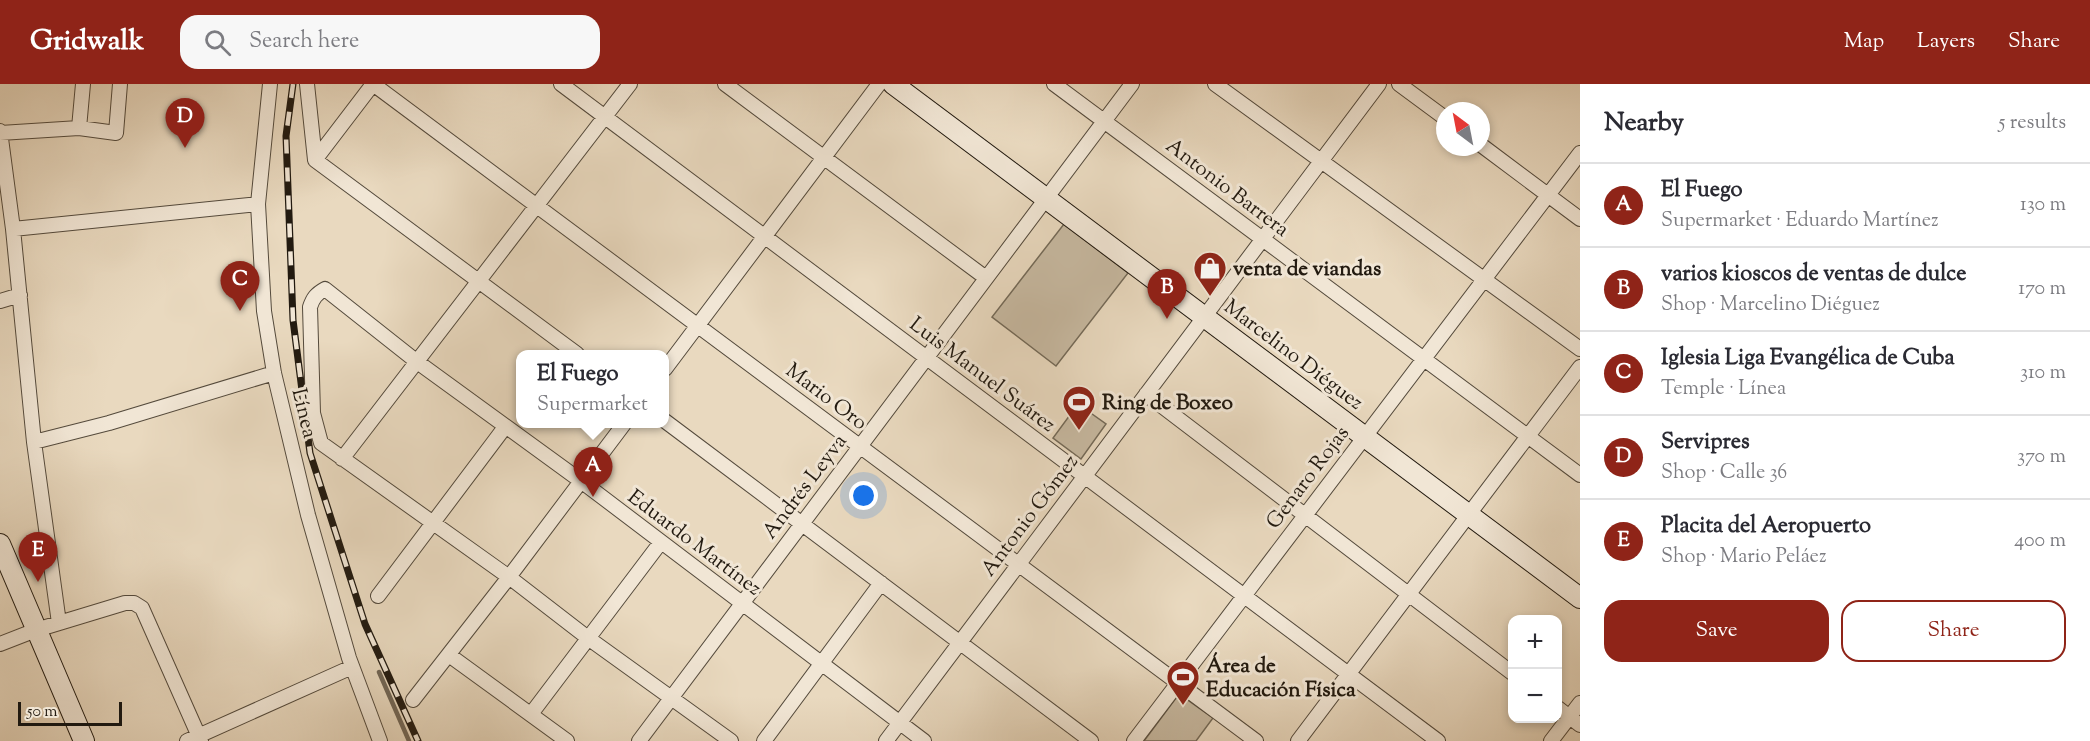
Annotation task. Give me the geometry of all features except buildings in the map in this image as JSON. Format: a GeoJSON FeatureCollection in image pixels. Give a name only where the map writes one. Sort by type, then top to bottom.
{"type":"FeatureCollection","features":[{"type":"Feature","properties":{"kind":"street"},"geometry":{"type":"LineString","coordinates":[[79,128],[83,84]]}},
{"type":"Feature","properties":{"kind":"street"},"geometry":{"type":"LineString","coordinates":[[59,623],[34,442],[13,229],[0,132],[79,128],[116,133],[120,84]]}},
{"type":"Feature","properties":{"kind":"street","name":"Línea"},"geometry":{"type":"LineString","coordinates":[[270,84],[258,204],[264,311],[274,374],[308,515],[352,667],[380,741]]}},
{"type":"Feature","properties":{"kind":"street"},"geometry":{"type":"LineString","coordinates":[[307,84],[315,159],[572,350]]}},
{"type":"Feature","properties":{"kind":"street"},"geometry":{"type":"LineString","coordinates":[[315,159],[373,84]]}},
{"type":"Feature","properties":{"kind":"street","name":"Mario Oro"},"geometry":{"type":"LineString","coordinates":[[373,84],[1256,741]]}},
{"type":"Feature","properties":{"kind":"street","name":"Luis Manuel Suárez"},"geometry":{"type":"LineString","coordinates":[[561,84],[1437,741]]}},
{"type":"Feature","properties":{"kind":"street"},"geometry":{"type":"LineString","coordinates":[[342,459],[630,84]]}},
{"type":"Feature","properties":{"kind":"street"},"geometry":{"type":"LineString","coordinates":[[725,84],[986,278]]}},
{"type":"Feature","properties":{"kind":"street"},"geometry":{"type":"LineString","coordinates":[[669,364],[879,84]]}},
{"type":"Feature","properties":{"kind":"street","name":"Marcelino Diéguez"},"geometry":{"type":"LineString","coordinates":[[893,84],[1580,598]]}},
{"type":"Feature","properties":{"kind":"street","name":"Antonio Barrera"},"geometry":{"type":"LineString","coordinates":[[1054,84],[1580,475]]}},
{"type":"Feature","properties":{"kind":"street","name":"Andrés Leyva"},"geometry":{"type":"LineString","coordinates":[[639,741],[1132,84]]}},
{"type":"Feature","properties":{"kind":"street"},"geometry":{"type":"LineString","coordinates":[[1215,84],[1580,349]]}},
{"type":"Feature","properties":{"kind":"street","name":"Antonio Gómez"},"geometry":{"type":"LineString","coordinates":[[886,741],[1379,84]]}},
{"type":"Feature","properties":{"kind":"street"},"geometry":{"type":"LineString","coordinates":[[1399,84],[1436,111]]}},
{"type":"Feature","properties":{"kind":"street"},"geometry":{"type":"LineString","coordinates":[[1490,152],[1580,219]]}},
{"type":"Feature","properties":{"kind":"street","name":"Genaro Rojas"},"geometry":{"type":"LineString","coordinates":[[1134,741],[1580,153]]}},
{"type":"Feature","properties":{"kind":"street"},"geometry":{"type":"LineString","coordinates":[[13,229],[258,204]]}},
{"type":"Feature","properties":{"kind":"street","name":"Línea"},"geometry":{"type":"LineString","coordinates":[[325,289],[312,298],[310,307],[313,413],[321,443],[509,577],[588,638],[731,741]]}},
{"type":"Feature","properties":{"kind":"street","name":"Eduardo Martínez"},"geometry":{"type":"LineString","coordinates":[[325,289],[416,361],[581,481],[924,741]]}},
{"type":"Feature","properties":{"kind":"street"},"geometry":{"type":"LineString","coordinates":[[0,301],[20,295]]}},
{"type":"Feature","properties":{"kind":"street"},"geometry":{"type":"LineString","coordinates":[[1298,741],[1580,367]]}},
{"type":"Feature","properties":{"kind":"street"},"geometry":{"type":"LineString","coordinates":[[34,442],[109,423],[274,374]]}},
{"type":"Feature","properties":{"kind":"street"},"geometry":{"type":"LineString","coordinates":[[1146,394],[1508,670]]}},
{"type":"Feature","properties":{"kind":"street"},"geometry":{"type":"LineString","coordinates":[[669,424],[1090,741]]}},
{"type":"Feature","properties":{"kind":"street"},"geometry":{"type":"LineString","coordinates":[[378,596],[506,427]]}},
{"type":"Feature","properties":{"kind":"street"},"geometry":{"type":"LineString","coordinates":[[413,700],[620,428]]}},
{"type":"Feature","properties":{"kind":"street"},"geometry":{"type":"LineString","coordinates":[[531,714],[661,542]]}},
{"type":"Feature","properties":{"kind":"street"},"geometry":{"type":"LineString","coordinates":[[0,543],[84,741]]}},
{"type":"Feature","properties":{"kind":"street"},"geometry":{"type":"LineString","coordinates":[[764,741],[881,583]]}},
{"type":"Feature","properties":{"kind":"street"},"geometry":{"type":"LineString","coordinates":[[0,644],[36,630],[125,603],[134,603],[142,608],[196,739],[352,667]]}},
{"type":"Feature","properties":{"kind":"street"},"geometry":{"type":"LineString","coordinates":[[449,655],[567,741]]}},
{"type":"Feature","properties":{"kind":"street"},"geometry":{"type":"LineString","coordinates":[[1551,741],[1575,721],[1580,703]]}},
{"type":"Feature","properties":{"kind":"street"},"geometry":{"type":"LineString","coordinates":[[1562,712],[1575,721]]}},
{"type":"Feature","properties":{"kind":"shaded area"},"geometry":{"type":"Polygon","coordinates":[[[1064,224],[1128,273],[1056,366],[992,317],[1064,224]]]}},
{"type":"Feature","properties":{"kind":"shaded area","name":"Ring de Boxeo"},"geometry":{"type":"Polygon","coordinates":[[[1078,404],[1106,424],[1081,459],[1053,438],[1078,404]]]}},
{"type":"Feature","properties":{"kind":"shaded area","name":"Área de Educación Física"},"geometry":{"type":"Polygon","coordinates":[[[1179,694],[1213,718],[1196,741],[1144,741],[1179,694]]]}},
{"type":"Feature","properties":{"kind":"waterway"},"geometry":{"type":"LineString","coordinates":[[379,672],[409,741]]}},
{"type":"Feature","properties":{"kind":"railway"},"geometry":{"type":"LineString","coordinates":[[293,84],[286,136],[293,320],[310,453],[365,624],[418,741]]}},
{"type":"Feature","properties":{"kind":"place","name":"Servipres"},"geometry":{"type":"Point","coordinates":[185,148]}},
{"type":"Feature","properties":{"kind":"place","name":"venta de viandas"},"geometry":{"type":"Point","coordinates":[1210,297]}},
{"type":"Feature","properties":{"kind":"place","name":"Iglesia Liga Evangélica de Cuba"},"geometry":{"type":"Point","coordinates":[240,311]}},
{"type":"Feature","properties":{"kind":"place","name":"varios kioscos de ventas de dulce"},"geometry":{"type":"Point","coordinates":[1167,319]}},
{"type":"Feature","properties":{"kind":"place","name":"Ring de Boxeo"},"geometry":{"type":"Point","coordinates":[1079,431]}},
{"type":"Feature","properties":{"kind":"place","name":"El Fuego"},"geometry":{"type":"Point","coordinates":[593,497]}},
{"type":"Feature","properties":{"kind":"place","name":"Placita del Aeropuerto"},"geometry":{"type":"Point","coordinates":[38,582]}},
{"type":"Feature","properties":{"kind":"place","name":"Área de Educación Física"},"geometry":{"type":"Point","coordinates":[1183,706]}}]}
